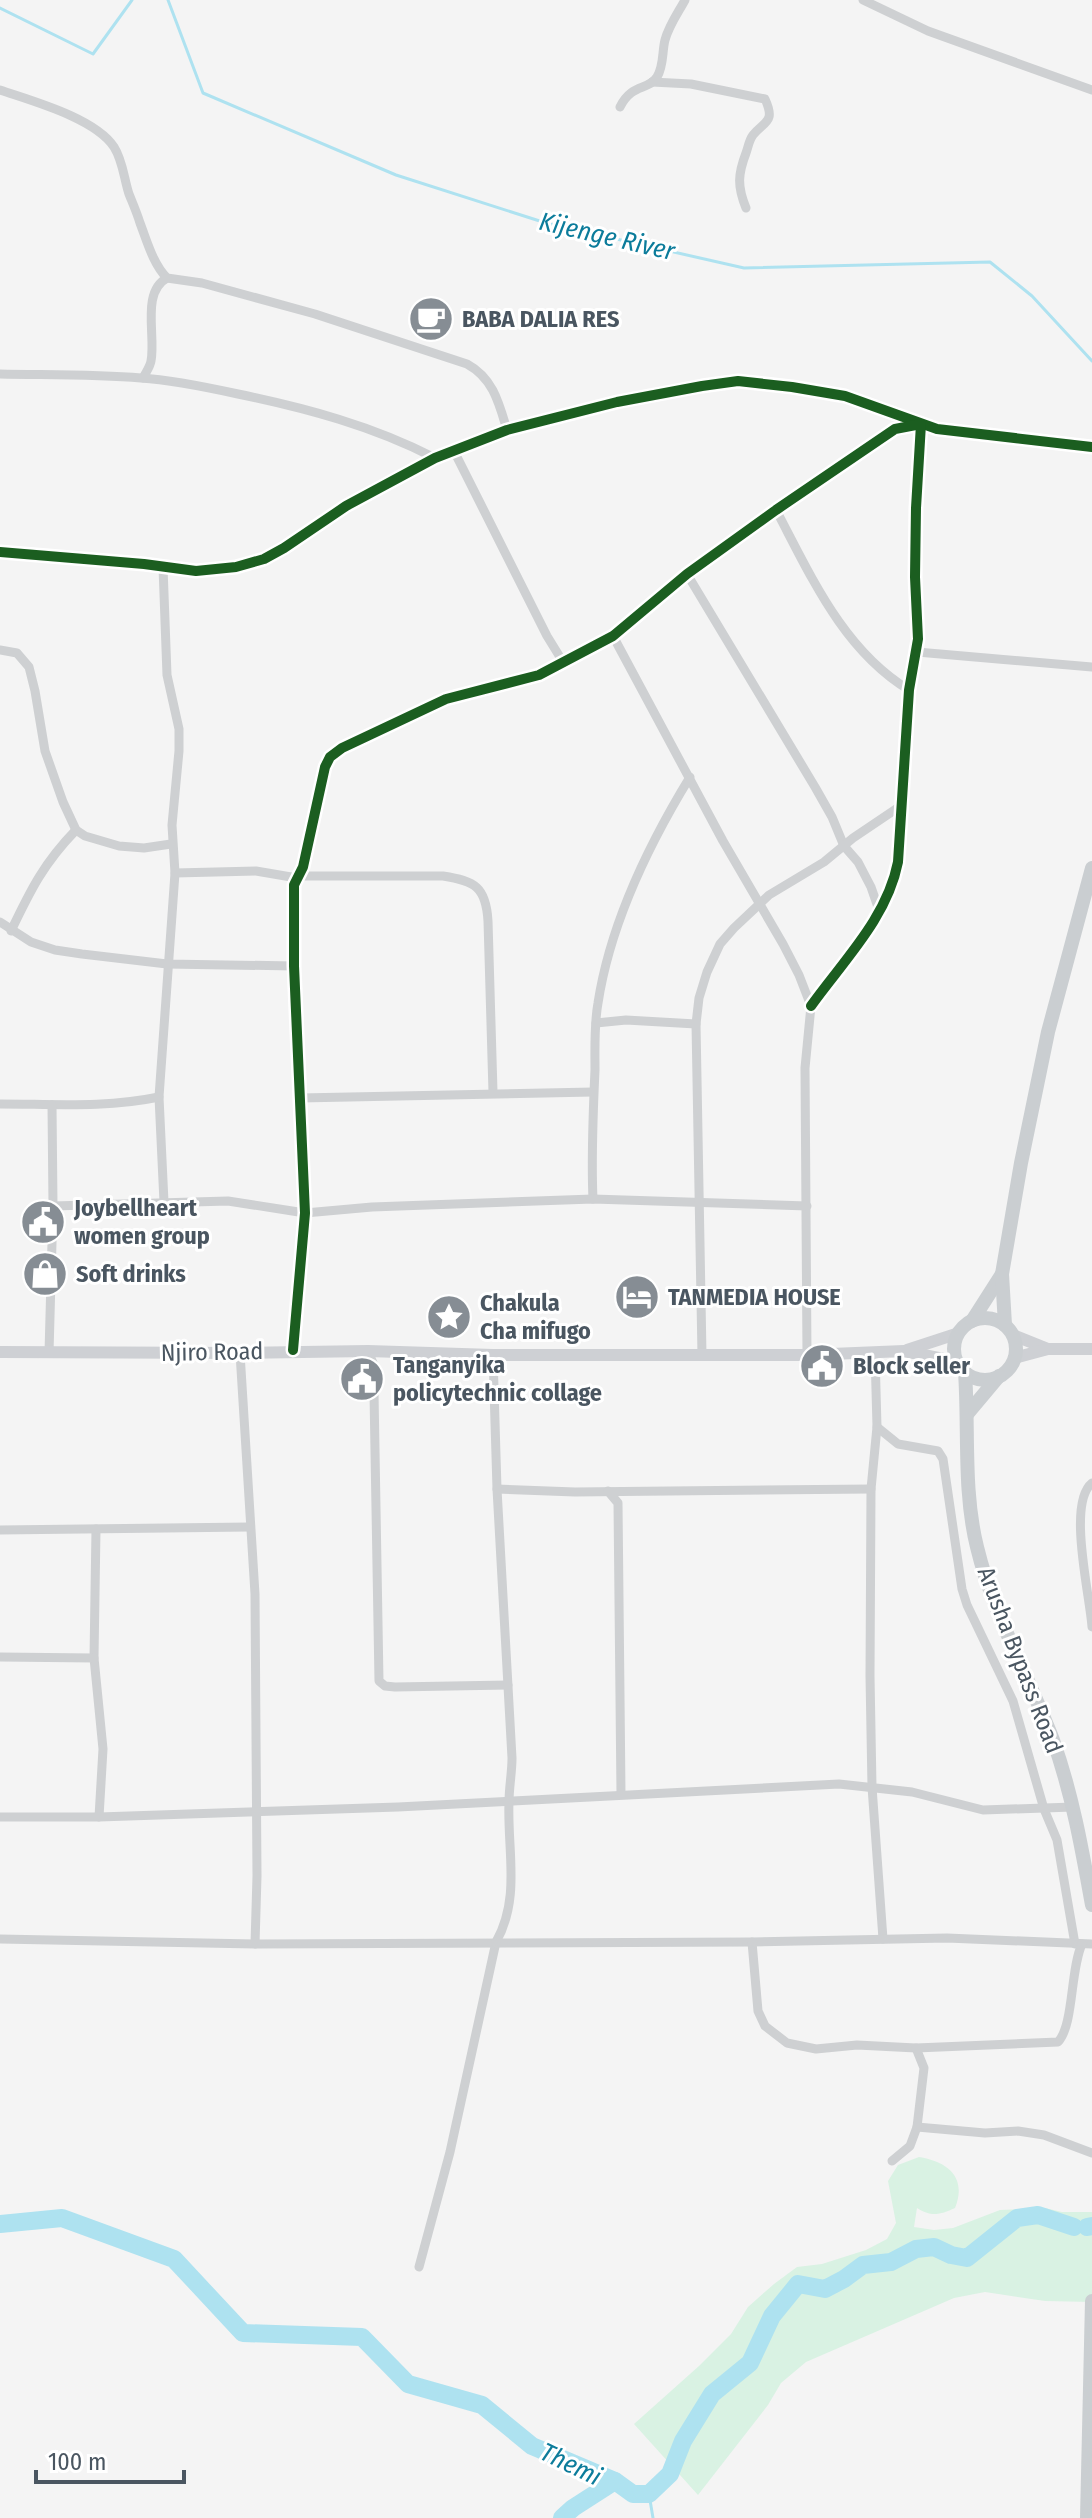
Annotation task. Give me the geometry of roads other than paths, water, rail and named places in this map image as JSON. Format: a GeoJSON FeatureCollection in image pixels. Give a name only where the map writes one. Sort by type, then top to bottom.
{"type":"FeatureCollection","features":[{"type":"Feature","properties":{"kind":"main road"},"geometry":{"type":"LineString","coordinates":[[968,1413],[1014,1358],[1015,1342],[1009,1330],[1002,1274],[1048,1032],[1092,868]]}},
{"type":"Feature","properties":{"kind":"main road"},"geometry":{"type":"LineString","coordinates":[[959,1333],[972,1321],[1002,1274]]}},
{"type":"Feature","properties":{"kind":"main road"},"geometry":{"type":"LineString","coordinates":[[972,1321],[989,1318],[1009,1330]]}},
{"type":"Feature","properties":{"kind":"main road","name":"Arusha Bypass Road"},"geometry":{"type":"LineString","coordinates":[[959,1333],[955,1343],[962,1367],[968,1413],[969,1507],[977,1548],[998,1613],[1053,1742],[1073,1807],[1092,1905]]}},
{"type":"Feature","properties":{"kind":"main road"},"geometry":{"type":"LineString","coordinates":[[962,1367],[981,1379],[999,1376]]}},
{"type":"Feature","properties":{"kind":"main road"},"geometry":{"type":"LineString","coordinates":[[1087,2518],[1092,2301]]}},
{"type":"Feature","properties":{"kind":"street"},"geometry":{"type":"LineString","coordinates":[[620,107],[625,95],[658,76],[665,38],[685,0]]}},
{"type":"Feature","properties":{"kind":"street"},"geometry":{"type":"LineString","coordinates":[[863,0],[928,31],[1092,90]]}},
{"type":"Feature","properties":{"kind":"street"},"geometry":{"type":"LineString","coordinates":[[652,82],[691,84],[765,99],[766,125],[753,136],[738,173],[740,193],[746,208]]}},
{"type":"Feature","properties":{"kind":"street"},"geometry":{"type":"LineString","coordinates":[[0,90],[62,112],[111,142],[119,155],[149,246],[167,278]]}},
{"type":"Feature","properties":{"kind":"street"},"geometry":{"type":"LineString","coordinates":[[143,378],[151,362],[152,306],[156,288],[167,278],[202,283],[300,309],[467,364],[488,380],[507,430]]}},
{"type":"Feature","properties":{"kind":"street"},"geometry":{"type":"LineString","coordinates":[[0,374],[143,378],[204,387],[281,402],[403,442],[435,458]]}},
{"type":"Feature","properties":{"kind":"street"},"geometry":{"type":"LineString","coordinates":[[0,552],[217,570],[264,559],[346,506],[435,458],[507,430],[617,402],[738,381],[845,396],[937,429],[1092,447]]}},
{"type":"Feature","properties":{"kind":"street"},"geometry":{"type":"LineString","coordinates":[[293,1350],[305,1213],[294,966],[294,896],[330,757],[342,748],[446,699],[531,678],[613,636],[687,574],[776,510],[895,429],[921,424]]}},
{"type":"Feature","properties":{"kind":"street"},"geometry":{"type":"LineString","coordinates":[[811,1006],[880,913],[897,871],[909,690],[917,652],[916,508],[921,424]]}},
{"type":"Feature","properties":{"kind":"street"},"geometry":{"type":"LineString","coordinates":[[454,451],[563,662]]}},
{"type":"Feature","properties":{"kind":"street"},"geometry":{"type":"LineString","coordinates":[[776,510],[826,604],[868,659],[909,690]]}},
{"type":"Feature","properties":{"kind":"street"},"geometry":{"type":"LineString","coordinates":[[163,567],[167,675],[179,729],[171,844],[175,873],[159,1097],[164,1202]]}},
{"type":"Feature","properties":{"kind":"street"},"geometry":{"type":"LineString","coordinates":[[687,574],[820,797],[844,846],[858,862],[880,913]]}},
{"type":"Feature","properties":{"kind":"street"},"geometry":{"type":"LineString","coordinates":[[613,636],[799,975],[811,1006],[805,1068],[807,1355]]}},
{"type":"Feature","properties":{"kind":"street"},"geometry":{"type":"LineString","coordinates":[[0,650],[17,653],[29,667],[45,751],[76,830],[85,836],[119,846],[144,848],[171,844]]}},
{"type":"Feature","properties":{"kind":"street"},"geometry":{"type":"LineString","coordinates":[[917,652],[1092,667]]}},
{"type":"Feature","properties":{"kind":"street"},"geometry":{"type":"LineString","coordinates":[[593,1199],[591,1134],[597,1004],[630,891],[655,837],[690,777]]}},
{"type":"Feature","properties":{"kind":"street"},"geometry":{"type":"LineString","coordinates":[[702,1355],[696,1024],[699,998],[707,972],[720,944],[759,903],[824,862],[902,805]]}},
{"type":"Feature","properties":{"kind":"street"},"geometry":{"type":"LineString","coordinates":[[11,931],[29,892],[51,856],[76,830]]}},
{"type":"Feature","properties":{"kind":"street"},"geometry":{"type":"LineString","coordinates":[[175,873],[256,871],[298,877],[443,876],[465,881],[483,893],[488,921],[493,1092]]}},
{"type":"Feature","properties":{"kind":"street"},"geometry":{"type":"LineString","coordinates":[[0,922],[31,942],[55,950],[167,964],[294,966]]}},
{"type":"Feature","properties":{"kind":"street"},"geometry":{"type":"LineString","coordinates":[[596,1023],[626,1020],[696,1024]]}},
{"type":"Feature","properties":{"kind":"street"},"geometry":{"type":"LineString","coordinates":[[300,1098],[593,1092]]}},
{"type":"Feature","properties":{"kind":"street"},"geometry":{"type":"LineString","coordinates":[[0,1104],[129,1103],[159,1097]]}},
{"type":"Feature","properties":{"kind":"street"},"geometry":{"type":"LineString","coordinates":[[49,1353],[52,1105]]}},
{"type":"Feature","properties":{"kind":"street"},"geometry":{"type":"LineString","coordinates":[[53,1206],[228,1201],[305,1213],[372,1207],[593,1199],[807,1206]]}},
{"type":"Feature","properties":{"kind":"street"},"geometry":{"type":"LineString","coordinates":[[1009,1330],[1048,1349]]}},
{"type":"Feature","properties":{"kind":"street","name":"Njiro Road"},"geometry":{"type":"LineString","coordinates":[[0,1352],[240,1353],[293,1350],[493,1355],[807,1355],[904,1351],[959,1333]]}},
{"type":"Feature","properties":{"kind":"street"},"geometry":{"type":"LineString","coordinates":[[1014,1358],[1048,1349],[1092,1349]]}},
{"type":"Feature","properties":{"kind":"street"},"geometry":{"type":"LineString","coordinates":[[368,1351],[373,1363],[379,1681],[385,1686],[395,1687],[508,1685]]}},
{"type":"Feature","properties":{"kind":"street","name":"Njiro Road"},"geometry":{"type":"LineString","coordinates":[[904,1351],[962,1367]]}},
{"type":"Feature","properties":{"kind":"street"},"geometry":{"type":"LineString","coordinates":[[240,1353],[255,1594],[255,1944]]}},
{"type":"Feature","properties":{"kind":"street"},"geometry":{"type":"LineString","coordinates":[[875,1353],[877,1427],[871,1489],[872,1787],[883,1939]]}},
{"type":"Feature","properties":{"kind":"street"},"geometry":{"type":"LineString","coordinates":[[419,2267],[450,2152],[496,1942],[506,1922],[510,1899],[508,1803],[512,1758],[493,1355]]}},
{"type":"Feature","properties":{"kind":"street"},"geometry":{"type":"LineString","coordinates":[[752,1942],[758,2011],[765,2026],[787,2043],[816,2049],[866,2045],[916,2048],[1058,2042],[1066,2028],[1074,1966],[1083,1944],[1057,1840],[1044,1809],[1013,1701],[962,1589],[943,1459],[938,1451],[898,1444],[877,1427]]}},
{"type":"Feature","properties":{"kind":"street"},"geometry":{"type":"LineString","coordinates":[[1092,1483],[1083,1493],[1080,1512],[1092,1627]]}},
{"type":"Feature","properties":{"kind":"street"},"geometry":{"type":"LineString","coordinates":[[497,1489],[871,1489]]}},
{"type":"Feature","properties":{"kind":"street"},"geometry":{"type":"LineString","coordinates":[[608,1491],[618,1503],[621,1794]]}},
{"type":"Feature","properties":{"kind":"street"},"geometry":{"type":"LineString","coordinates":[[0,1530],[249,1527]]}},
{"type":"Feature","properties":{"kind":"street"},"geometry":{"type":"LineString","coordinates":[[96,1529],[94,1658],[103,1749],[99,1817]]}},
{"type":"Feature","properties":{"kind":"street"},"geometry":{"type":"LineString","coordinates":[[0,1657],[94,1658]]}},
{"type":"Feature","properties":{"kind":"street"},"geometry":{"type":"LineString","coordinates":[[0,1817],[99,1817],[508,1803],[795,1785],[872,1787],[912,1792],[983,1810],[1073,1807]]}},
{"type":"Feature","properties":{"kind":"street"},"geometry":{"type":"LineString","coordinates":[[0,1939],[255,1944],[947,1938],[1083,1944]]}},
{"type":"Feature","properties":{"kind":"street"},"geometry":{"type":"LineString","coordinates":[[892,2161],[910,2146],[917,2127],[924,2068],[916,2048]]}},
{"type":"Feature","properties":{"kind":"street"},"geometry":{"type":"LineString","coordinates":[[917,2127],[985,2133],[1018,2131],[1044,2135],[1092,2153]]}},
{"type":"Feature","properties":{"kind":"waterway","name":"Kijenge River"},"geometry":{"type":"LineString","coordinates":[[0,8],[93,54],[132,0]]}},
{"type":"Feature","properties":{"kind":"waterway","name":"Kijenge River"},"geometry":{"type":"LineString","coordinates":[[168,0],[203,93],[396,175],[546,223],[744,268],[990,262],[1032,296],[1092,361]]}},
{"type":"Feature","properties":{"kind":"waterway","name":"Themi"},"geometry":{"type":"LineString","coordinates":[[0,2224],[62,2218],[174,2259],[243,2333],[362,2337],[408,2384],[482,2405],[532,2446],[615,2481],[633,2494],[649,2494],[670,2474],[683,2441],[712,2394],[750,2363],[772,2316],[798,2284],[825,2289],[863,2265],[891,2262],[916,2249],[934,2247],[967,2258],[1017,2218],[1038,2215],[1074,2227]]}},
{"type":"Feature","properties":{"kind":"waterway","name":"Themi"},"geometry":{"type":"LineString","coordinates":[[1087,2227],[1092,2226]]}},
{"type":"Feature","properties":{"kind":"waterway"},"geometry":{"type":"LineString","coordinates":[[562,2518],[615,2481]]}},
{"type":"Feature","properties":{"kind":"waterway"},"geometry":{"type":"LineString","coordinates":[[649,2494],[653,2518]]}},
{"type":"Feature","properties":{"kind":"place","name":"BABA DALIA RES"},"geometry":{"type":"Point","coordinates":[431,319]}},
{"type":"Feature","properties":{"kind":"place","name":"Joybellheart women group"},"geometry":{"type":"Point","coordinates":[43,1222]}},
{"type":"Feature","properties":{"kind":"place","name":"Soft drinks"},"geometry":{"type":"Point","coordinates":[45,1274]}},
{"type":"Feature","properties":{"kind":"place","name":"TANMEDIA HOUSE"},"geometry":{"type":"Point","coordinates":[637,1297]}},
{"type":"Feature","properties":{"kind":"place","name":"Chakula Cha mifugo"},"geometry":{"type":"Point","coordinates":[449,1317]}},
{"type":"Feature","properties":{"kind":"place","name":"Block seller"},"geometry":{"type":"Point","coordinates":[822,1366]}},
{"type":"Feature","properties":{"kind":"place","name":"Tanganyika policytechnic collage"},"geometry":{"type":"Point","coordinates":[362,1379]}}]}
